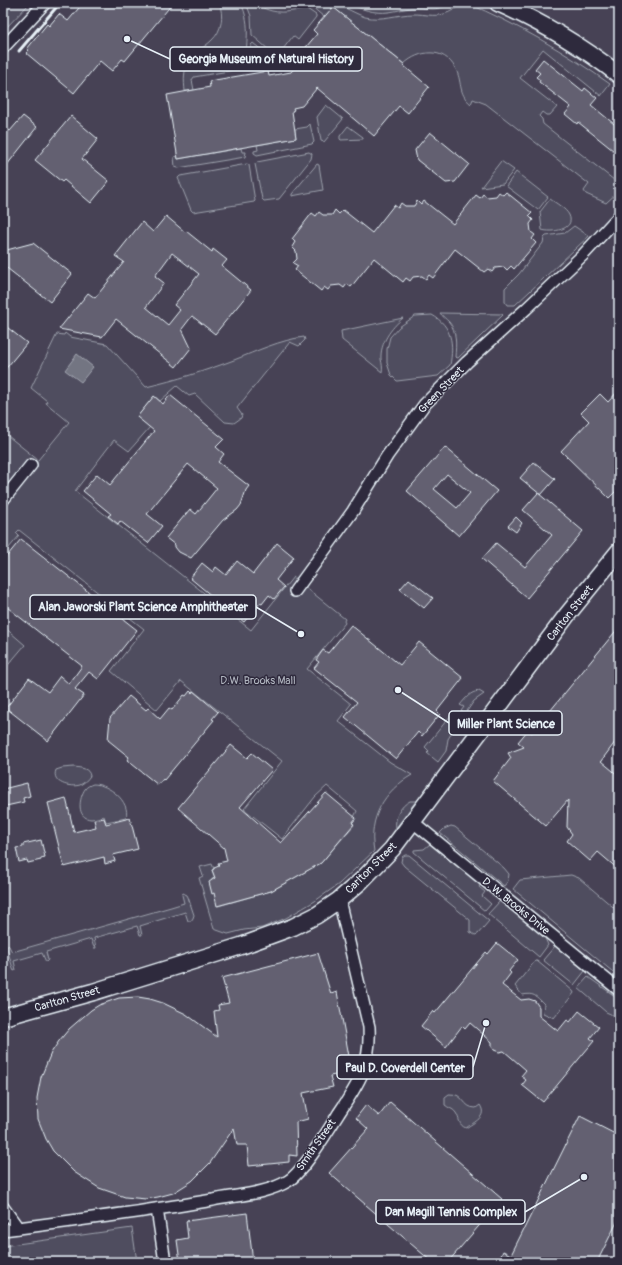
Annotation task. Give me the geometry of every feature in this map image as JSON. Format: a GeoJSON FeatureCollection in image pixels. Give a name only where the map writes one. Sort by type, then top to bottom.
{"type":"FeatureCollection","features":[{"type":"Feature","properties":{"kind":"street"},"geometry":{"type":"LineString","coordinates":[[3,48],[45,3]]}},
{"type":"Feature","properties":{"kind":"street"},"geometry":{"type":"LineString","coordinates":[[498,3],[542,25],[582,49],[619,75]]}},
{"type":"Feature","properties":{"kind":"street","name":"Green Street"},"geometry":{"type":"LineString","coordinates":[[295,591],[353,511],[387,456],[424,405],[467,362],[583,255],[619,216]]}},
{"type":"Feature","properties":{"kind":"street"},"geometry":{"type":"LineString","coordinates":[[3,500],[31,465]]}},
{"type":"Feature","properties":{"kind":"street","name":"Carlton Street"},"geometry":{"type":"LineString","coordinates":[[3,1017],[93,992],[241,946],[293,927],[316,915],[339,900],[381,861],[413,822],[568,615],[619,551]]}},
{"type":"Feature","properties":{"kind":"street","name":"D. W. Brooks Drive"},"geometry":{"type":"LineString","coordinates":[[413,822],[619,990]]}},
{"type":"Feature","properties":{"kind":"street","name":"Smith Street"},"geometry":{"type":"LineString","coordinates":[[3,1230],[157,1209],[268,1190],[290,1180],[300,1170],[361,1078],[370,1041],[369,1027],[339,900]]}},
{"type":"Feature","properties":{"kind":"street"},"geometry":{"type":"LineString","coordinates":[[3,1207],[18,1228]]}},
{"type":"Feature","properties":{"kind":"street"},"geometry":{"type":"LineString","coordinates":[[157,1209],[165,1262]]}},
{"type":"Feature","properties":{"kind":"shaded area"},"geometry":{"type":"Polygon","coordinates":[[[3,3],[619,3],[619,1262],[3,1262],[3,3]]]}},
{"type":"Feature","properties":{"kind":"green space"},"geometry":{"type":"Polygon","coordinates":[[[10,3],[30,3],[3,31],[3,19],[10,3]]]}},
{"type":"Feature","properties":{"kind":"green space"},"geometry":{"type":"Polygon","coordinates":[[[219,3],[241,3],[247,28],[246,68],[194,77],[192,80],[194,90],[185,91],[185,72],[189,61],[212,40],[220,28],[222,18],[219,3]]]}},
{"type":"Feature","properties":{"kind":"green space"},"geometry":{"type":"Polygon","coordinates":[[[246,3],[277,12],[307,9],[316,15],[316,17],[298,40],[293,36],[277,57],[252,35],[251,16],[246,3]]]}},
{"type":"Feature","properties":{"kind":"green space"},"geometry":{"type":"Polygon","coordinates":[[[325,3],[341,6],[365,17],[383,18],[408,14],[440,15],[451,11],[462,3],[467,3],[522,29],[576,61],[610,84],[601,96],[543,49],[520,78],[557,107],[550,115],[546,115],[542,112],[539,116],[542,119],[543,124],[619,184],[619,191],[606,203],[586,194],[584,191],[589,184],[486,104],[473,99],[471,104],[464,96],[455,68],[450,61],[438,54],[431,53],[417,56],[404,64],[333,7],[324,17],[312,7],[325,3]]]}},
{"type":"Feature","properties":{"kind":"green space"},"geometry":{"type":"Polygon","coordinates":[[[347,3],[453,3],[435,9],[411,8],[392,12],[378,12],[347,3]]]}},
{"type":"Feature","properties":{"kind":"green space"},"geometry":{"type":"Polygon","coordinates":[[[253,43],[270,57],[269,63],[252,67],[250,66],[251,45],[253,43]]]}},
{"type":"Feature","properties":{"kind":"green space"},"geometry":{"type":"Polygon","coordinates":[[[326,105],[343,119],[324,142],[321,141],[317,117],[326,105]]]}},
{"type":"Feature","properties":{"kind":"green space"},"geometry":{"type":"Polygon","coordinates":[[[310,124],[314,142],[312,144],[257,155],[254,153],[254,151],[258,150],[257,145],[296,138],[295,129],[307,127],[310,124]]]}},
{"type":"Feature","properties":{"kind":"green space"},"geometry":{"type":"Polygon","coordinates":[[[348,126],[363,137],[363,139],[341,140],[340,136],[348,126]]]}},
{"type":"Feature","properties":{"kind":"green space"},"geometry":{"type":"Polygon","coordinates":[[[241,148],[242,152],[246,152],[245,157],[178,168],[175,167],[174,157],[177,156],[178,159],[241,148]]]}},
{"type":"Feature","properties":{"kind":"green space"},"geometry":{"type":"Polygon","coordinates":[[[309,152],[312,154],[311,159],[279,199],[264,201],[262,199],[255,164],[257,162],[309,152]]]}},
{"type":"Feature","properties":{"kind":"green space"},"geometry":{"type":"Polygon","coordinates":[[[501,161],[514,170],[503,184],[481,187],[501,161]]]}},
{"type":"Feature","properties":{"kind":"green space"},"geometry":{"type":"Polygon","coordinates":[[[247,164],[249,165],[254,202],[193,212],[191,210],[178,178],[180,176],[247,164]]]}},
{"type":"Feature","properties":{"kind":"green space"},"geometry":{"type":"Polygon","coordinates":[[[317,164],[319,165],[323,190],[292,196],[292,194],[317,164]]]}},
{"type":"Feature","properties":{"kind":"green space"},"geometry":{"type":"Polygon","coordinates":[[[516,172],[548,197],[538,210],[506,186],[516,172]]]}},
{"type":"Feature","properties":{"kind":"green space"},"geometry":{"type":"Polygon","coordinates":[[[550,199],[568,213],[570,220],[566,227],[556,231],[542,230],[540,212],[550,199]]]}},
{"type":"Feature","properties":{"kind":"green space"},"geometry":{"type":"Polygon","coordinates":[[[574,226],[589,236],[515,305],[507,305],[505,302],[505,288],[519,274],[543,243],[544,238],[546,236],[565,233],[574,226]]]}},
{"type":"Feature","properties":{"kind":"green space"},"geometry":{"type":"Polygon","coordinates":[[[440,313],[503,315],[458,358],[455,357],[456,343],[452,326],[440,313]]]}},
{"type":"Feature","properties":{"kind":"green space"},"geometry":{"type":"Polygon","coordinates":[[[432,315],[439,319],[448,330],[452,350],[450,365],[438,376],[397,381],[391,375],[387,363],[387,349],[390,337],[399,327],[415,316],[432,315]]]}},
{"type":"Feature","properties":{"kind":"green space"},"geometry":{"type":"Polygon","coordinates":[[[403,318],[394,326],[382,347],[382,372],[342,340],[341,331],[403,318]]]}},
{"type":"Feature","properties":{"kind":"green space","name":"D.W. Brooks Mall"},"geometry":{"type":"Polygon","coordinates":[[[65,333],[70,337],[107,344],[146,387],[201,372],[269,346],[295,338],[304,337],[305,340],[299,346],[290,342],[237,408],[242,415],[241,418],[234,423],[225,422],[195,394],[189,396],[177,386],[160,401],[154,396],[137,417],[150,427],[129,451],[114,440],[75,491],[251,630],[293,577],[345,619],[345,623],[307,669],[351,704],[338,721],[390,762],[412,775],[393,789],[380,807],[373,827],[374,851],[339,884],[315,901],[286,918],[262,928],[228,934],[214,929],[199,878],[203,876],[200,867],[212,864],[214,869],[212,870],[215,878],[212,880],[218,906],[271,891],[321,863],[354,825],[352,823],[356,818],[354,817],[357,811],[327,786],[315,797],[282,839],[244,809],[282,761],[181,681],[157,710],[111,671],[144,629],[19,530],[16,533],[19,536],[3,555],[3,432],[38,460],[69,422],[31,388],[57,334],[64,335],[65,333]]]}},
{"type":"Feature","properties":{"kind":"green space"},"geometry":{"type":"Polygon","coordinates":[[[3,626],[25,645],[3,671],[3,626]]]}},
{"type":"Feature","properties":{"kind":"green space"},"geometry":{"type":"Polygon","coordinates":[[[479,691],[484,694],[474,701],[465,714],[461,711],[464,707],[460,705],[471,694],[479,691]]]}},
{"type":"Feature","properties":{"kind":"green space"},"geometry":{"type":"Polygon","coordinates":[[[451,715],[459,716],[462,719],[448,739],[446,751],[438,762],[427,753],[429,751],[425,747],[451,715]]]}},
{"type":"Feature","properties":{"kind":"green space"},"geometry":{"type":"Polygon","coordinates":[[[74,767],[88,771],[90,776],[80,785],[71,786],[62,784],[56,778],[56,770],[74,767]]]}},
{"type":"Feature","properties":{"kind":"green space"},"geometry":{"type":"Polygon","coordinates":[[[93,784],[111,790],[122,800],[127,812],[126,818],[106,822],[104,816],[91,819],[86,818],[83,815],[80,807],[81,797],[86,788],[93,784]]]}},
{"type":"Feature","properties":{"kind":"green space"},"geometry":{"type":"Polygon","coordinates":[[[416,801],[396,828],[398,813],[406,803],[416,801]]]}},
{"type":"Feature","properties":{"kind":"green space"},"geometry":{"type":"Polygon","coordinates":[[[451,826],[455,827],[504,868],[509,874],[508,881],[504,886],[440,833],[444,829],[451,826]]]}},
{"type":"Feature","properties":{"kind":"green space"},"geometry":{"type":"Polygon","coordinates":[[[430,844],[481,884],[479,887],[485,892],[482,896],[491,904],[485,911],[414,852],[414,850],[424,849],[430,844]]]}},
{"type":"Feature","properties":{"kind":"green space"},"geometry":{"type":"Polygon","coordinates":[[[409,855],[489,921],[478,934],[475,935],[470,932],[470,920],[404,866],[401,862],[402,857],[409,855]]]}},
{"type":"Feature","properties":{"kind":"green space"},"geometry":{"type":"Polygon","coordinates":[[[571,875],[579,878],[619,912],[619,977],[513,889],[520,880],[571,875]]]}},
{"type":"Feature","properties":{"kind":"green space"},"geometry":{"type":"Polygon","coordinates":[[[183,893],[188,897],[194,915],[191,921],[188,921],[185,912],[140,926],[142,935],[140,935],[137,926],[94,938],[96,948],[94,948],[91,939],[46,952],[48,960],[46,962],[42,953],[14,961],[16,970],[14,971],[13,969],[7,948],[8,945],[12,952],[171,907],[184,903],[183,893]]]}},
{"type":"Feature","properties":{"kind":"green space"},"geometry":{"type":"Polygon","coordinates":[[[500,901],[545,938],[548,945],[539,957],[488,914],[500,901]]]}},
{"type":"Feature","properties":{"kind":"green space"},"geometry":{"type":"Polygon","coordinates":[[[555,946],[585,971],[574,985],[543,960],[555,946]]]}},
{"type":"Feature","properties":{"kind":"green space"},"geometry":{"type":"Polygon","coordinates":[[[535,961],[537,961],[574,993],[554,1018],[543,1013],[544,1004],[536,997],[529,994],[522,995],[515,986],[535,961]]]}},
{"type":"Feature","properties":{"kind":"green space"},"geometry":{"type":"Polygon","coordinates":[[[588,977],[619,999],[619,1018],[606,1012],[578,988],[588,977]]]}},
{"type":"Feature","properties":{"kind":"green space"},"geometry":{"type":"Polygon","coordinates":[[[449,1094],[458,1096],[468,1106],[476,1108],[480,1105],[482,1113],[479,1119],[466,1128],[463,1127],[460,1124],[455,1112],[445,1105],[445,1097],[449,1094]]]}},
{"type":"Feature","properties":{"kind":"green space"},"geometry":{"type":"Polygon","coordinates":[[[132,1228],[137,1262],[3,1262],[3,1246],[132,1228]]]}},
{"type":"Feature","properties":{"kind":"water"},"geometry":{"type":"Polygon","coordinates":[[[77,354],[93,367],[81,382],[65,370],[77,354]]]}},
{"type":"Feature","properties":{"kind":"building"},"geometry":{"type":"Polygon","coordinates":[[[83,3],[173,3],[125,61],[122,59],[112,71],[100,61],[74,93],[26,53],[29,50],[27,49],[47,24],[49,26],[59,14],[68,21],[83,3]]]}},
{"type":"Feature","properties":{"kind":"building"},"geometry":{"type":"Polygon","coordinates":[[[333,7],[405,65],[404,66],[429,87],[408,113],[399,106],[374,136],[317,88],[302,106],[293,108],[294,110],[292,111],[296,138],[178,159],[167,95],[210,87],[209,81],[268,71],[269,76],[291,72],[309,50],[306,47],[317,34],[313,30],[333,7]]]}},
{"type":"Feature","properties":{"kind":"building"},"geometry":{"type":"Polygon","coordinates":[[[543,59],[583,91],[585,88],[597,98],[591,105],[619,128],[619,155],[578,122],[577,124],[565,114],[571,107],[539,82],[540,80],[536,77],[540,73],[535,69],[543,59]]]}},
{"type":"Feature","properties":{"kind":"building"},"geometry":{"type":"Polygon","coordinates":[[[23,116],[37,127],[3,170],[3,126],[10,131],[23,116]]]}},
{"type":"Feature","properties":{"kind":"building"},"geometry":{"type":"Polygon","coordinates":[[[71,116],[98,139],[82,159],[109,181],[91,203],[64,180],[62,182],[35,160],[71,116]]]}},
{"type":"Feature","properties":{"kind":"building"},"geometry":{"type":"Polygon","coordinates":[[[430,132],[469,164],[455,182],[446,183],[417,160],[415,150],[430,132]]]}},
{"type":"Feature","properties":{"kind":"building"},"geometry":{"type":"Polygon","coordinates":[[[499,192],[503,195],[506,192],[532,213],[529,216],[533,220],[530,224],[531,232],[535,235],[532,239],[536,243],[514,269],[511,266],[507,270],[504,267],[495,268],[492,272],[488,269],[484,272],[455,249],[433,278],[429,275],[426,279],[422,276],[413,277],[410,281],[406,278],[403,282],[374,258],[351,287],[347,284],[344,288],[340,285],[331,286],[328,290],[324,287],[321,291],[295,270],[298,266],[293,263],[297,259],[296,251],[292,247],[295,242],[292,239],[312,213],[316,216],[319,212],[323,215],[332,215],[335,210],[339,214],[343,210],[372,233],[394,205],[398,208],[401,203],[405,206],[414,206],[417,201],[421,205],[424,201],[453,224],[476,195],[480,198],[483,194],[487,197],[496,196],[499,192]]]}},
{"type":"Feature","properties":{"kind":"building"},"geometry":{"type":"Polygon","coordinates":[[[166,216],[212,252],[213,249],[227,260],[222,266],[251,290],[215,334],[192,316],[182,329],[191,348],[176,367],[116,319],[102,337],[59,329],[88,293],[95,298],[124,262],[115,256],[142,222],[153,232],[166,216]],[[172,253],[155,276],[164,283],[146,307],[168,325],[180,310],[174,305],[199,274],[172,253]]]}},
{"type":"Feature","properties":{"kind":"building"},"geometry":{"type":"Polygon","coordinates":[[[33,243],[72,274],[50,302],[3,265],[3,251],[33,243]]]}},
{"type":"Feature","properties":{"kind":"building"},"geometry":{"type":"Polygon","coordinates":[[[3,324],[27,343],[3,372],[3,324]]]}},
{"type":"Feature","properties":{"kind":"building"},"geometry":{"type":"Polygon","coordinates":[[[619,390],[619,488],[609,498],[561,451],[589,421],[581,413],[600,394],[608,402],[619,390]]]}},
{"type":"Feature","properties":{"kind":"building"},"geometry":{"type":"Polygon","coordinates":[[[170,395],[224,439],[216,447],[224,454],[218,462],[249,486],[246,490],[241,505],[237,510],[223,520],[191,558],[179,552],[175,545],[166,538],[190,509],[196,514],[217,488],[188,464],[147,514],[162,526],[148,543],[120,521],[118,524],[108,516],[111,514],[83,491],[97,474],[110,485],[154,431],[137,417],[154,396],[163,404],[170,395]]]}},
{"type":"Feature","properties":{"kind":"building"},"geometry":{"type":"Polygon","coordinates":[[[445,447],[497,491],[459,536],[407,491],[445,447]],[[447,474],[434,489],[457,508],[470,493],[447,474]]]}},
{"type":"Feature","properties":{"kind":"building"},"geometry":{"type":"Polygon","coordinates":[[[534,462],[555,479],[541,495],[520,478],[534,462]]]}},
{"type":"Feature","properties":{"kind":"building"},"geometry":{"type":"Polygon","coordinates":[[[538,493],[583,531],[527,598],[482,559],[496,543],[525,567],[552,535],[523,510],[538,493]]]}},
{"type":"Feature","properties":{"kind":"building"},"geometry":{"type":"Polygon","coordinates":[[[516,517],[522,523],[516,532],[508,526],[516,517]]]}},
{"type":"Feature","properties":{"kind":"building"},"geometry":{"type":"Polygon","coordinates":[[[21,539],[137,630],[98,679],[89,672],[75,689],[84,695],[48,741],[6,708],[29,678],[48,692],[60,676],[69,684],[82,666],[3,604],[3,561],[21,539]]]}},
{"type":"Feature","properties":{"kind":"building"},"geometry":{"type":"Polygon","coordinates":[[[277,543],[294,557],[276,580],[284,587],[274,599],[269,595],[244,622],[212,598],[213,597],[190,578],[202,563],[213,572],[216,567],[226,575],[237,561],[253,574],[277,543]]]}},
{"type":"Feature","properties":{"kind":"building"},"geometry":{"type":"Polygon","coordinates":[[[409,579],[433,598],[424,608],[400,589],[409,579]]]}},
{"type":"Feature","properties":{"kind":"building"},"geometry":{"type":"Polygon","coordinates":[[[351,625],[400,665],[419,642],[463,678],[437,711],[440,714],[422,736],[418,732],[396,759],[345,717],[357,702],[314,668],[319,662],[316,660],[323,650],[328,653],[351,625]]]}},
{"type":"Feature","properties":{"kind":"building"},"geometry":{"type":"Polygon","coordinates":[[[619,627],[619,737],[601,761],[619,776],[619,870],[598,852],[590,861],[567,841],[572,834],[567,827],[568,800],[546,826],[493,781],[511,758],[508,753],[524,747],[518,742],[528,730],[532,733],[619,627]]]}},
{"type":"Feature","properties":{"kind":"building"},"geometry":{"type":"Polygon","coordinates":[[[190,691],[192,693],[193,691],[218,712],[212,719],[214,720],[164,780],[163,779],[158,785],[127,760],[129,757],[108,740],[110,718],[129,696],[146,710],[148,708],[160,719],[169,708],[172,710],[184,695],[186,696],[190,691]]]}},
{"type":"Feature","properties":{"kind":"building"},"geometry":{"type":"Polygon","coordinates":[[[231,745],[247,758],[252,753],[272,770],[240,807],[281,843],[326,793],[356,818],[352,823],[354,824],[321,863],[271,891],[217,906],[214,893],[212,894],[209,882],[215,878],[212,870],[219,866],[218,863],[227,861],[224,848],[178,808],[231,745]]]}},
{"type":"Feature","properties":{"kind":"building"},"geometry":{"type":"Polygon","coordinates":[[[27,783],[30,796],[23,798],[24,802],[6,806],[3,789],[27,783]]]}},
{"type":"Feature","properties":{"kind":"building"},"geometry":{"type":"Polygon","coordinates":[[[66,798],[74,832],[96,827],[94,820],[104,818],[106,824],[130,818],[138,849],[113,855],[115,861],[105,864],[104,857],[64,867],[48,803],[66,798]]]}},
{"type":"Feature","properties":{"kind":"building"},"geometry":{"type":"Polygon","coordinates":[[[41,840],[45,857],[41,858],[41,860],[28,863],[27,860],[19,862],[16,848],[23,847],[23,844],[41,840]]]}},
{"type":"Feature","properties":{"kind":"building"},"geometry":{"type":"Polygon","coordinates":[[[497,943],[518,960],[509,971],[511,973],[502,985],[521,1000],[529,999],[535,1001],[539,1007],[539,1016],[558,1031],[567,1020],[570,1022],[579,1011],[599,1027],[590,1038],[594,1041],[543,1102],[522,1085],[526,1080],[521,1076],[526,1070],[504,1051],[499,1052],[494,1050],[492,1042],[470,1023],[465,1029],[462,1026],[446,1047],[421,1026],[433,1011],[435,1013],[486,952],[488,954],[497,943]]]}},
{"type":"Feature","properties":{"kind":"building"},"geometry":{"type":"Polygon","coordinates":[[[318,953],[331,994],[337,992],[352,1072],[330,1076],[333,1087],[303,1093],[308,1119],[296,1122],[297,1156],[289,1155],[289,1162],[249,1166],[247,1145],[237,1145],[234,1128],[210,1163],[192,1181],[173,1193],[146,1199],[125,1197],[99,1188],[74,1172],[53,1151],[46,1139],[38,1119],[37,1098],[41,1077],[51,1053],[59,1041],[69,1029],[91,1010],[99,1005],[119,998],[138,997],[150,999],[163,1003],[186,1014],[217,1037],[214,1011],[219,1010],[218,1005],[229,1003],[222,978],[318,953]]]}},
{"type":"Feature","properties":{"kind":"building"},"geometry":{"type":"Polygon","coordinates":[[[390,1102],[502,1199],[448,1262],[432,1262],[329,1173],[368,1129],[356,1118],[366,1105],[379,1116],[390,1102]]]}},
{"type":"Feature","properties":{"kind":"building"},"geometry":{"type":"Polygon","coordinates":[[[580,1116],[619,1136],[619,1218],[597,1262],[498,1262],[503,1251],[511,1255],[580,1116]]]}},
{"type":"Feature","properties":{"kind":"building"},"geometry":{"type":"Polygon","coordinates":[[[247,1213],[253,1262],[180,1262],[177,1240],[188,1238],[186,1221],[247,1213]]]}},
{"type":"Feature","properties":{"kind":"railway"},"geometry":{"type":"LineString","coordinates":[[19,51],[60,3]]}},
{"type":"Feature","properties":{"kind":"place","name":"Georgia Museum of Natural History"},"geometry":{"type":"Point","coordinates":[127,39]}},
{"type":"Feature","properties":{"kind":"place","name":"Alan Jaworski Plant Science Amphitheater"},"geometry":{"type":"Point","coordinates":[301,634]}},
{"type":"Feature","properties":{"kind":"place","name":"Miller Plant Science"},"geometry":{"type":"Point","coordinates":[398,690]}},
{"type":"Feature","properties":{"kind":"place","name":"Paul D. Coverdell Center"},"geometry":{"type":"Point","coordinates":[486,1023]}},
{"type":"Feature","properties":{"kind":"place","name":"Dan Magill Tennis Complex"},"geometry":{"type":"Point","coordinates":[584,1177]}}]}
